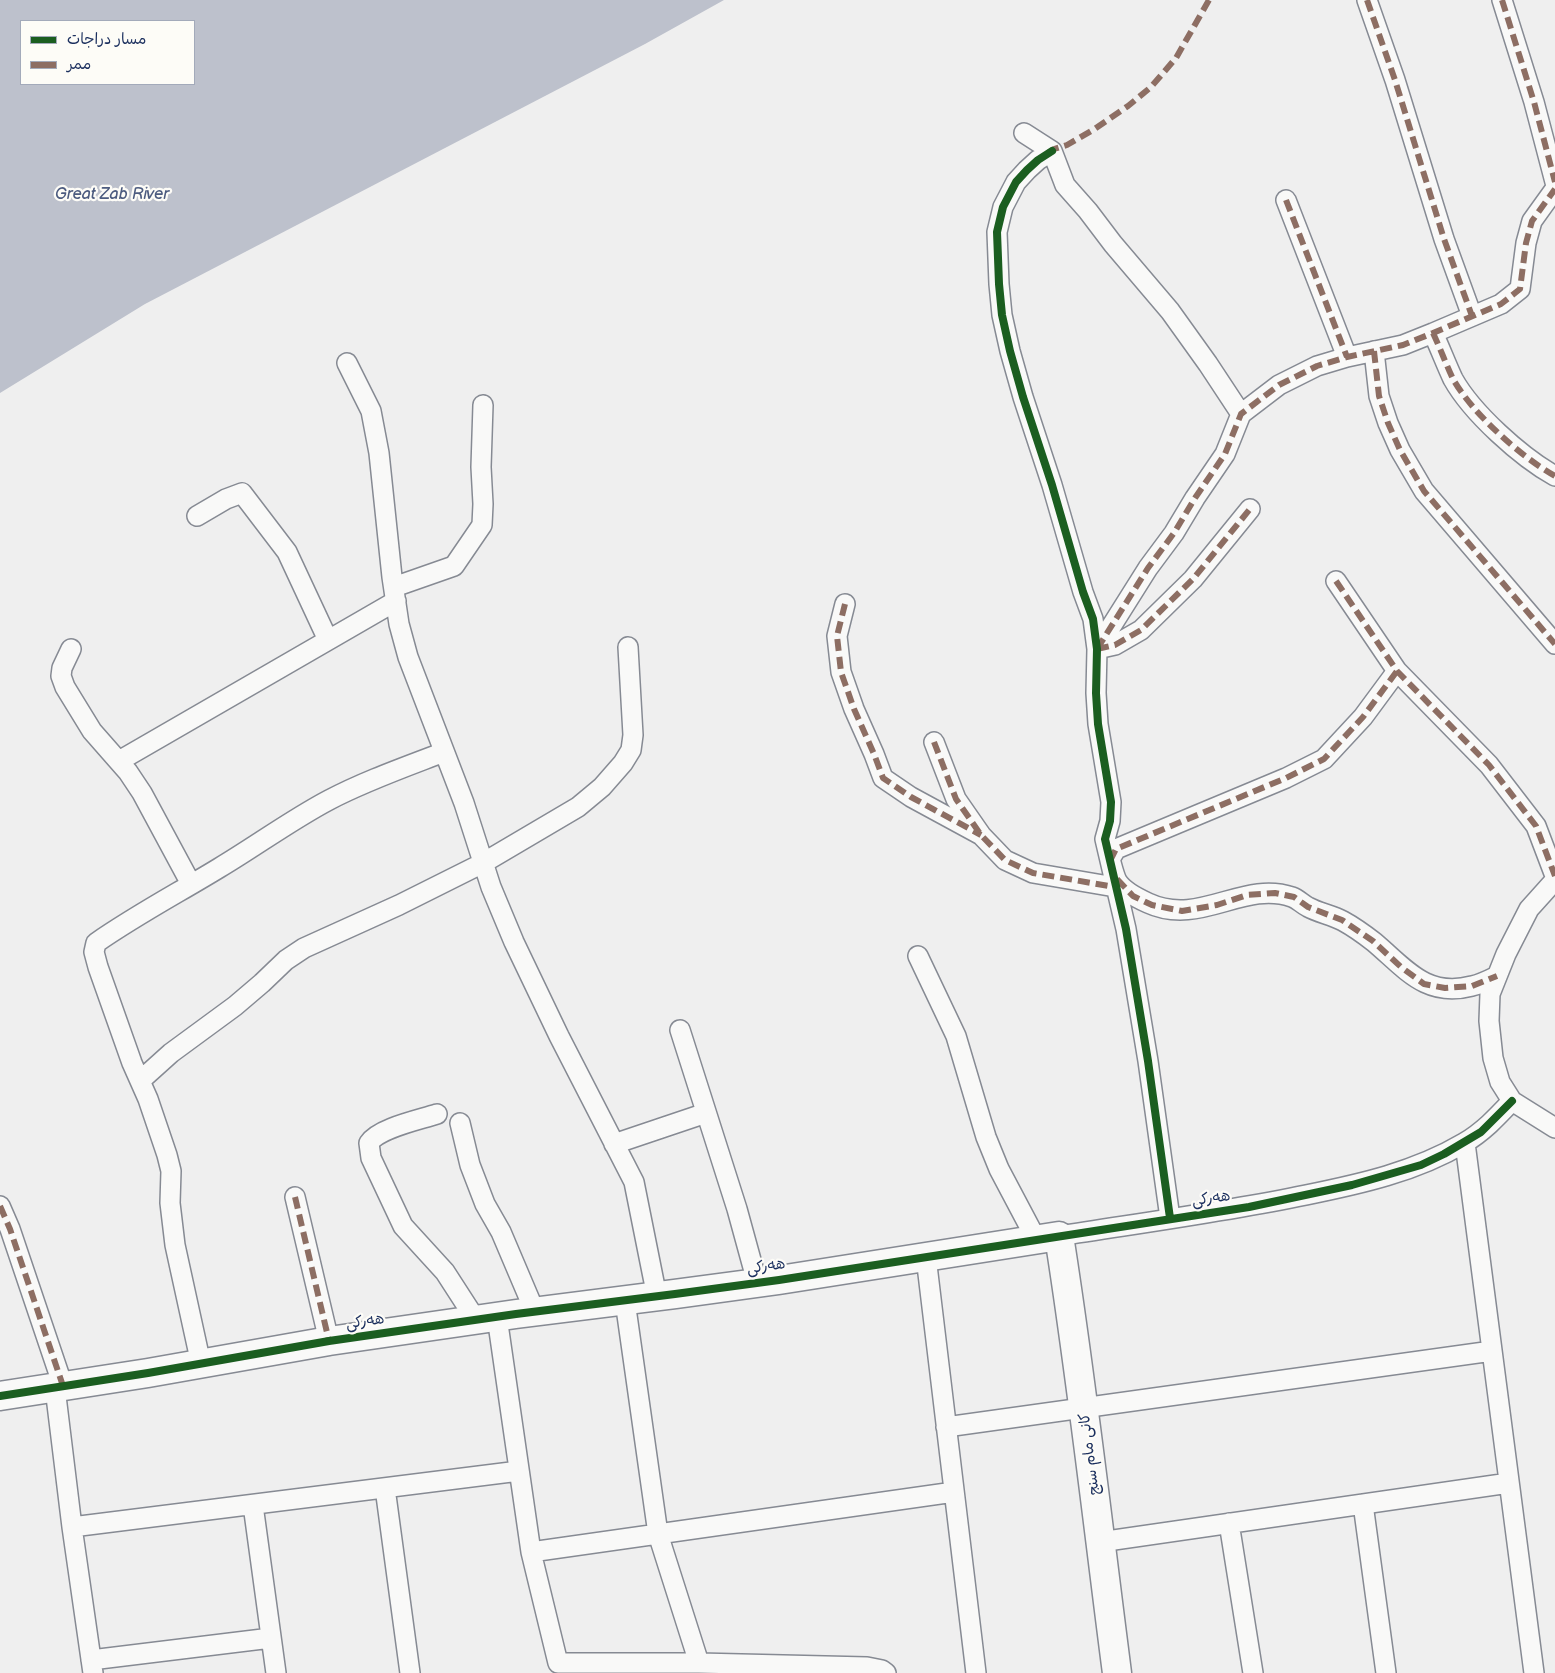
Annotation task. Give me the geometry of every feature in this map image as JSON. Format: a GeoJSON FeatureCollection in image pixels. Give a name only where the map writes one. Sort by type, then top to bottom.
{"type":"FeatureCollection","features":[{"type":"Feature","properties":{"kind":"street"},"geometry":{"type":"LineString","coordinates":[[1367,0],[1395,80],[1444,239],[1472,316]]}},
{"type":"Feature","properties":{"kind":"street"},"geometry":{"type":"LineString","coordinates":[[1502,0],[1534,102],[1555,182]]}},
{"type":"Feature","properties":{"kind":"street"},"geometry":{"type":"LineString","coordinates":[[1024,132],[1052,150],[1065,185],[1170,311],[1208,364],[1240,414]]}},
{"type":"Feature","properties":{"kind":"street"},"geometry":{"type":"LineString","coordinates":[[1052,150],[1038,160],[1016,182],[1003,206],[998,232],[999,284],[1002,315],[1010,351],[1052,484],[1083,592],[1093,619],[1098,649],[1096,693],[1098,724],[1111,802],[1110,821],[1105,839],[1126,929],[1148,1061],[1170,1218]]}},
{"type":"Feature","properties":{"kind":"street"},"geometry":{"type":"LineString","coordinates":[[1098,649],[1148,568],[1174,533],[1225,454],[1240,414],[1279,386],[1317,366],[1347,357],[1403,345],[1501,304],[1520,289],[1526,243],[1532,221],[1555,189]]}},
{"type":"Feature","properties":{"kind":"street"},"geometry":{"type":"LineString","coordinates":[[1286,200],[1347,357]]}},
{"type":"Feature","properties":{"kind":"street"},"geometry":{"type":"LineString","coordinates":[[1433,333],[1454,380],[1481,416],[1518,451],[1555,476]]}},
{"type":"Feature","properties":{"kind":"street"},"geometry":{"type":"LineString","coordinates":[[1374,351],[1379,396],[1388,423],[1400,450],[1424,491],[1555,644]]}},
{"type":"Feature","properties":{"kind":"street"},"geometry":{"type":"LineString","coordinates":[[347,363],[370,411],[379,453],[399,624],[408,657],[464,803],[491,888],[514,942],[559,1036],[634,1182],[657,1297]]}},
{"type":"Feature","properties":{"kind":"street"},"geometry":{"type":"LineString","coordinates":[[119,761],[328,640],[395,594],[454,566],[482,525],[483,504],[480,467],[483,405]]}},
{"type":"Feature","properties":{"kind":"street"},"geometry":{"type":"LineString","coordinates":[[197,516],[226,499],[242,493],[287,552],[328,640]]}},
{"type":"Feature","properties":{"kind":"street"},"geometry":{"type":"LineString","coordinates":[[1098,649],[1114,646],[1141,630],[1193,578],[1250,509]]}},
{"type":"Feature","properties":{"kind":"street"},"geometry":{"type":"LineString","coordinates":[[1336,581],[1398,671],[1495,772],[1536,826],[1555,876]]}},
{"type":"Feature","properties":{"kind":"street"},"geometry":{"type":"LineString","coordinates":[[845,604],[837,636],[841,672],[854,709],[883,778],[911,797],[981,835]]}},
{"type":"Feature","properties":{"kind":"street"},"geometry":{"type":"LineString","coordinates":[[141,1080],[171,1053],[235,1006],[286,960],[304,948],[399,905],[483,863],[578,807],[602,787],[623,763],[631,750],[628,647]]}},
{"type":"Feature","properties":{"kind":"street"},"geometry":{"type":"LineString","coordinates":[[70,649],[62,668],[61,676],[65,686],[92,731],[119,761],[142,793],[191,884]]}},
{"type":"Feature","properties":{"kind":"street"},"geometry":{"type":"LineString","coordinates":[[1110,859],[1116,849],[1286,778],[1324,759],[1363,717],[1398,671]]}},
{"type":"Feature","properties":{"kind":"street"},"geometry":{"type":"LineString","coordinates":[[934,742],[956,799],[981,835],[1005,860],[1033,873],[1115,887]]}},
{"type":"Feature","properties":{"kind":"street"},"geometry":{"type":"LineString","coordinates":[[202,1364],[175,1245],[170,1203],[171,1171],[167,1155],[98,966],[94,952],[96,943],[135,916],[328,800],[369,781],[444,752]]}},
{"type":"Feature","properties":{"kind":"street"},"geometry":{"type":"LineString","coordinates":[[1110,859],[1118,882],[1134,896],[1152,905],[1182,911],[1217,905],[1247,895],[1275,892],[1294,897],[1308,907],[1342,920],[1373,941],[1401,967],[1424,984],[1445,988],[1472,986],[1497,976]]}},
{"type":"Feature","properties":{"kind":"street"},"geometry":{"type":"LineString","coordinates":[[1555,880],[1529,909],[1506,954],[1490,994],[1489,1021],[1493,1058],[1500,1082],[1512,1101],[1555,1128]]}},
{"type":"Feature","properties":{"kind":"street"},"geometry":{"type":"LineString","coordinates":[[918,956],[956,1036],[986,1137],[999,1169],[1048,1237]]}},
{"type":"Feature","properties":{"kind":"street"},"geometry":{"type":"LineString","coordinates":[[680,1030],[737,1209],[757,1282]]}},
{"type":"Feature","properties":{"kind":"street","name":"هەرکی"},"geometry":{"type":"LineString","coordinates":[[0,1396],[202,1364],[329,1341],[486,1318],[657,1297],[1249,1207],[1352,1186],[1421,1165],[1465,1143],[1481,1132],[1512,1101]]}},
{"type":"Feature","properties":{"kind":"street"},"geometry":{"type":"LineString","coordinates":[[614,1144],[706,1113]]}},
{"type":"Feature","properties":{"kind":"street"},"geometry":{"type":"LineString","coordinates":[[437,1114],[373,1137],[369,1143],[371,1158],[403,1226],[486,1318],[519,1471],[531,1552],[558,1663],[699,1663],[867,1667],[882,1670],[886,1673]]}},
{"type":"Feature","properties":{"kind":"street"},"geometry":{"type":"LineString","coordinates":[[460,1123],[470,1165],[485,1204],[504,1239],[534,1312]]}},
{"type":"Feature","properties":{"kind":"street"},"geometry":{"type":"LineString","coordinates":[[1465,1143],[1534,1673]]}},
{"type":"Feature","properties":{"kind":"street"},"geometry":{"type":"LineString","coordinates":[[295,1197],[329,1341]]}},
{"type":"Feature","properties":{"kind":"street"},"geometry":{"type":"LineString","coordinates":[[0,1206],[10,1228],[59,1387],[72,1527],[92,1666],[271,1638]]}},
{"type":"Feature","properties":{"kind":"street","name":"کانی مام سنج"},"geometry":{"type":"LineString","coordinates":[[1048,1237],[1076,1341],[1118,1673]]}},
{"type":"Feature","properties":{"kind":"street"},"geometry":{"type":"LineString","coordinates":[[926,1257],[976,1673]]}},
{"type":"Feature","properties":{"kind":"street"},"geometry":{"type":"LineString","coordinates":[[626,1300],[658,1534],[699,1663]]}},
{"type":"Feature","properties":{"kind":"street"},"geometry":{"type":"LineString","coordinates":[[946,1428],[1492,1352]]}},
{"type":"Feature","properties":{"kind":"street"},"geometry":{"type":"LineString","coordinates":[[72,1527],[519,1471]]}},
{"type":"Feature","properties":{"kind":"street"},"geometry":{"type":"LineString","coordinates":[[1100,1542],[1509,1483]]}},
{"type":"Feature","properties":{"kind":"street"},"geometry":{"type":"LineString","coordinates":[[385,1488],[410,1673]]}},
{"type":"Feature","properties":{"kind":"street"},"geometry":{"type":"LineString","coordinates":[[531,1552],[954,1492]]}},
{"type":"Feature","properties":{"kind":"street"},"geometry":{"type":"LineString","coordinates":[[253,1504],[276,1673]]}},
{"type":"Feature","properties":{"kind":"street"},"geometry":{"type":"LineString","coordinates":[[1363,1504],[1386,1673]]}},
{"type":"Feature","properties":{"kind":"street"},"geometry":{"type":"LineString","coordinates":[[1229,1523],[1253,1673]]}},
{"type":"Feature","properties":{"kind":"water","name":"Great Zab River"},"geometry":{"type":"Polygon","coordinates":[[[0,0],[724,0],[645,44],[145,304],[0,393],[0,0]]]}},
{"type":"Feature","properties":{"kind":"marked path"},"geometry":{"type":"LineString","coordinates":[[1048,153],[1067,145],[1093,130],[1128,106],[1151,87],[1176,58],[1209,0]]}},
{"type":"Feature","properties":{"kind":"marked path"},"geometry":{"type":"LineString","coordinates":[[1367,0],[1395,80],[1444,239],[1472,316]]}},
{"type":"Feature","properties":{"kind":"marked path"},"geometry":{"type":"LineString","coordinates":[[1502,0],[1534,102],[1555,182]]}},
{"type":"Feature","properties":{"kind":"marked path"},"geometry":{"type":"LineString","coordinates":[[1097,649],[1148,568],[1174,533],[1225,454],[1241,414],[1279,385],[1317,366],[1347,357],[1403,345],[1501,304],[1520,289],[1526,243],[1532,221],[1555,189]]}},
{"type":"Feature","properties":{"kind":"marked path"},"geometry":{"type":"LineString","coordinates":[[1286,200],[1347,357]]}},
{"type":"Feature","properties":{"kind":"marked path"},"geometry":{"type":"LineString","coordinates":[[1433,333],[1453,379],[1472,406],[1498,433],[1527,458],[1555,476]]}},
{"type":"Feature","properties":{"kind":"marked path"},"geometry":{"type":"LineString","coordinates":[[1374,351],[1379,396],[1388,423],[1400,450],[1424,491],[1555,644]]}},
{"type":"Feature","properties":{"kind":"marked path"},"geometry":{"type":"LineString","coordinates":[[1097,649],[1115,645],[1141,630],[1193,579],[1250,509]]}},
{"type":"Feature","properties":{"kind":"marked path"},"geometry":{"type":"LineString","coordinates":[[1336,581],[1397,671],[1489,765],[1536,826],[1555,876]]}},
{"type":"Feature","properties":{"kind":"marked path"},"geometry":{"type":"LineString","coordinates":[[845,604],[837,636],[841,672],[854,709],[883,778],[911,797],[981,835]]}},
{"type":"Feature","properties":{"kind":"marked path"},"geometry":{"type":"LineString","coordinates":[[1110,861],[1116,849],[1286,778],[1324,759],[1363,717],[1397,671]]}},
{"type":"Feature","properties":{"kind":"marked path"},"geometry":{"type":"LineString","coordinates":[[934,742],[956,799],[981,835],[1005,860],[1033,873],[1115,887]]}},
{"type":"Feature","properties":{"kind":"marked path"},"geometry":{"type":"LineString","coordinates":[[1117,879],[1133,896],[1152,905],[1182,911],[1217,905],[1247,895],[1275,893],[1294,897],[1308,907],[1342,920],[1373,941],[1401,967],[1424,984],[1445,988],[1472,986],[1497,976]]}},
{"type":"Feature","properties":{"kind":"marked path"},"geometry":{"type":"LineString","coordinates":[[295,1197],[329,1341]]}},
{"type":"Feature","properties":{"kind":"marked path"},"geometry":{"type":"LineString","coordinates":[[0,1206],[10,1229],[63,1386]]}},
{"type":"Feature","properties":{"kind":"cycle path"},"geometry":{"type":"LineString","coordinates":[[1052,151],[1038,160],[1016,182],[1003,207],[997,232],[1002,315],[1023,397],[1093,619],[1097,649],[1096,693],[1098,724],[1111,802],[1110,821],[1105,839],[1126,929],[1148,1061],[1170,1218]]}},
{"type":"Feature","properties":{"kind":"cycle path"},"geometry":{"type":"LineString","coordinates":[[0,1396],[148,1373],[329,1341],[516,1314],[779,1280],[1249,1207],[1352,1185],[1421,1165],[1481,1132],[1512,1101]]}}]}
